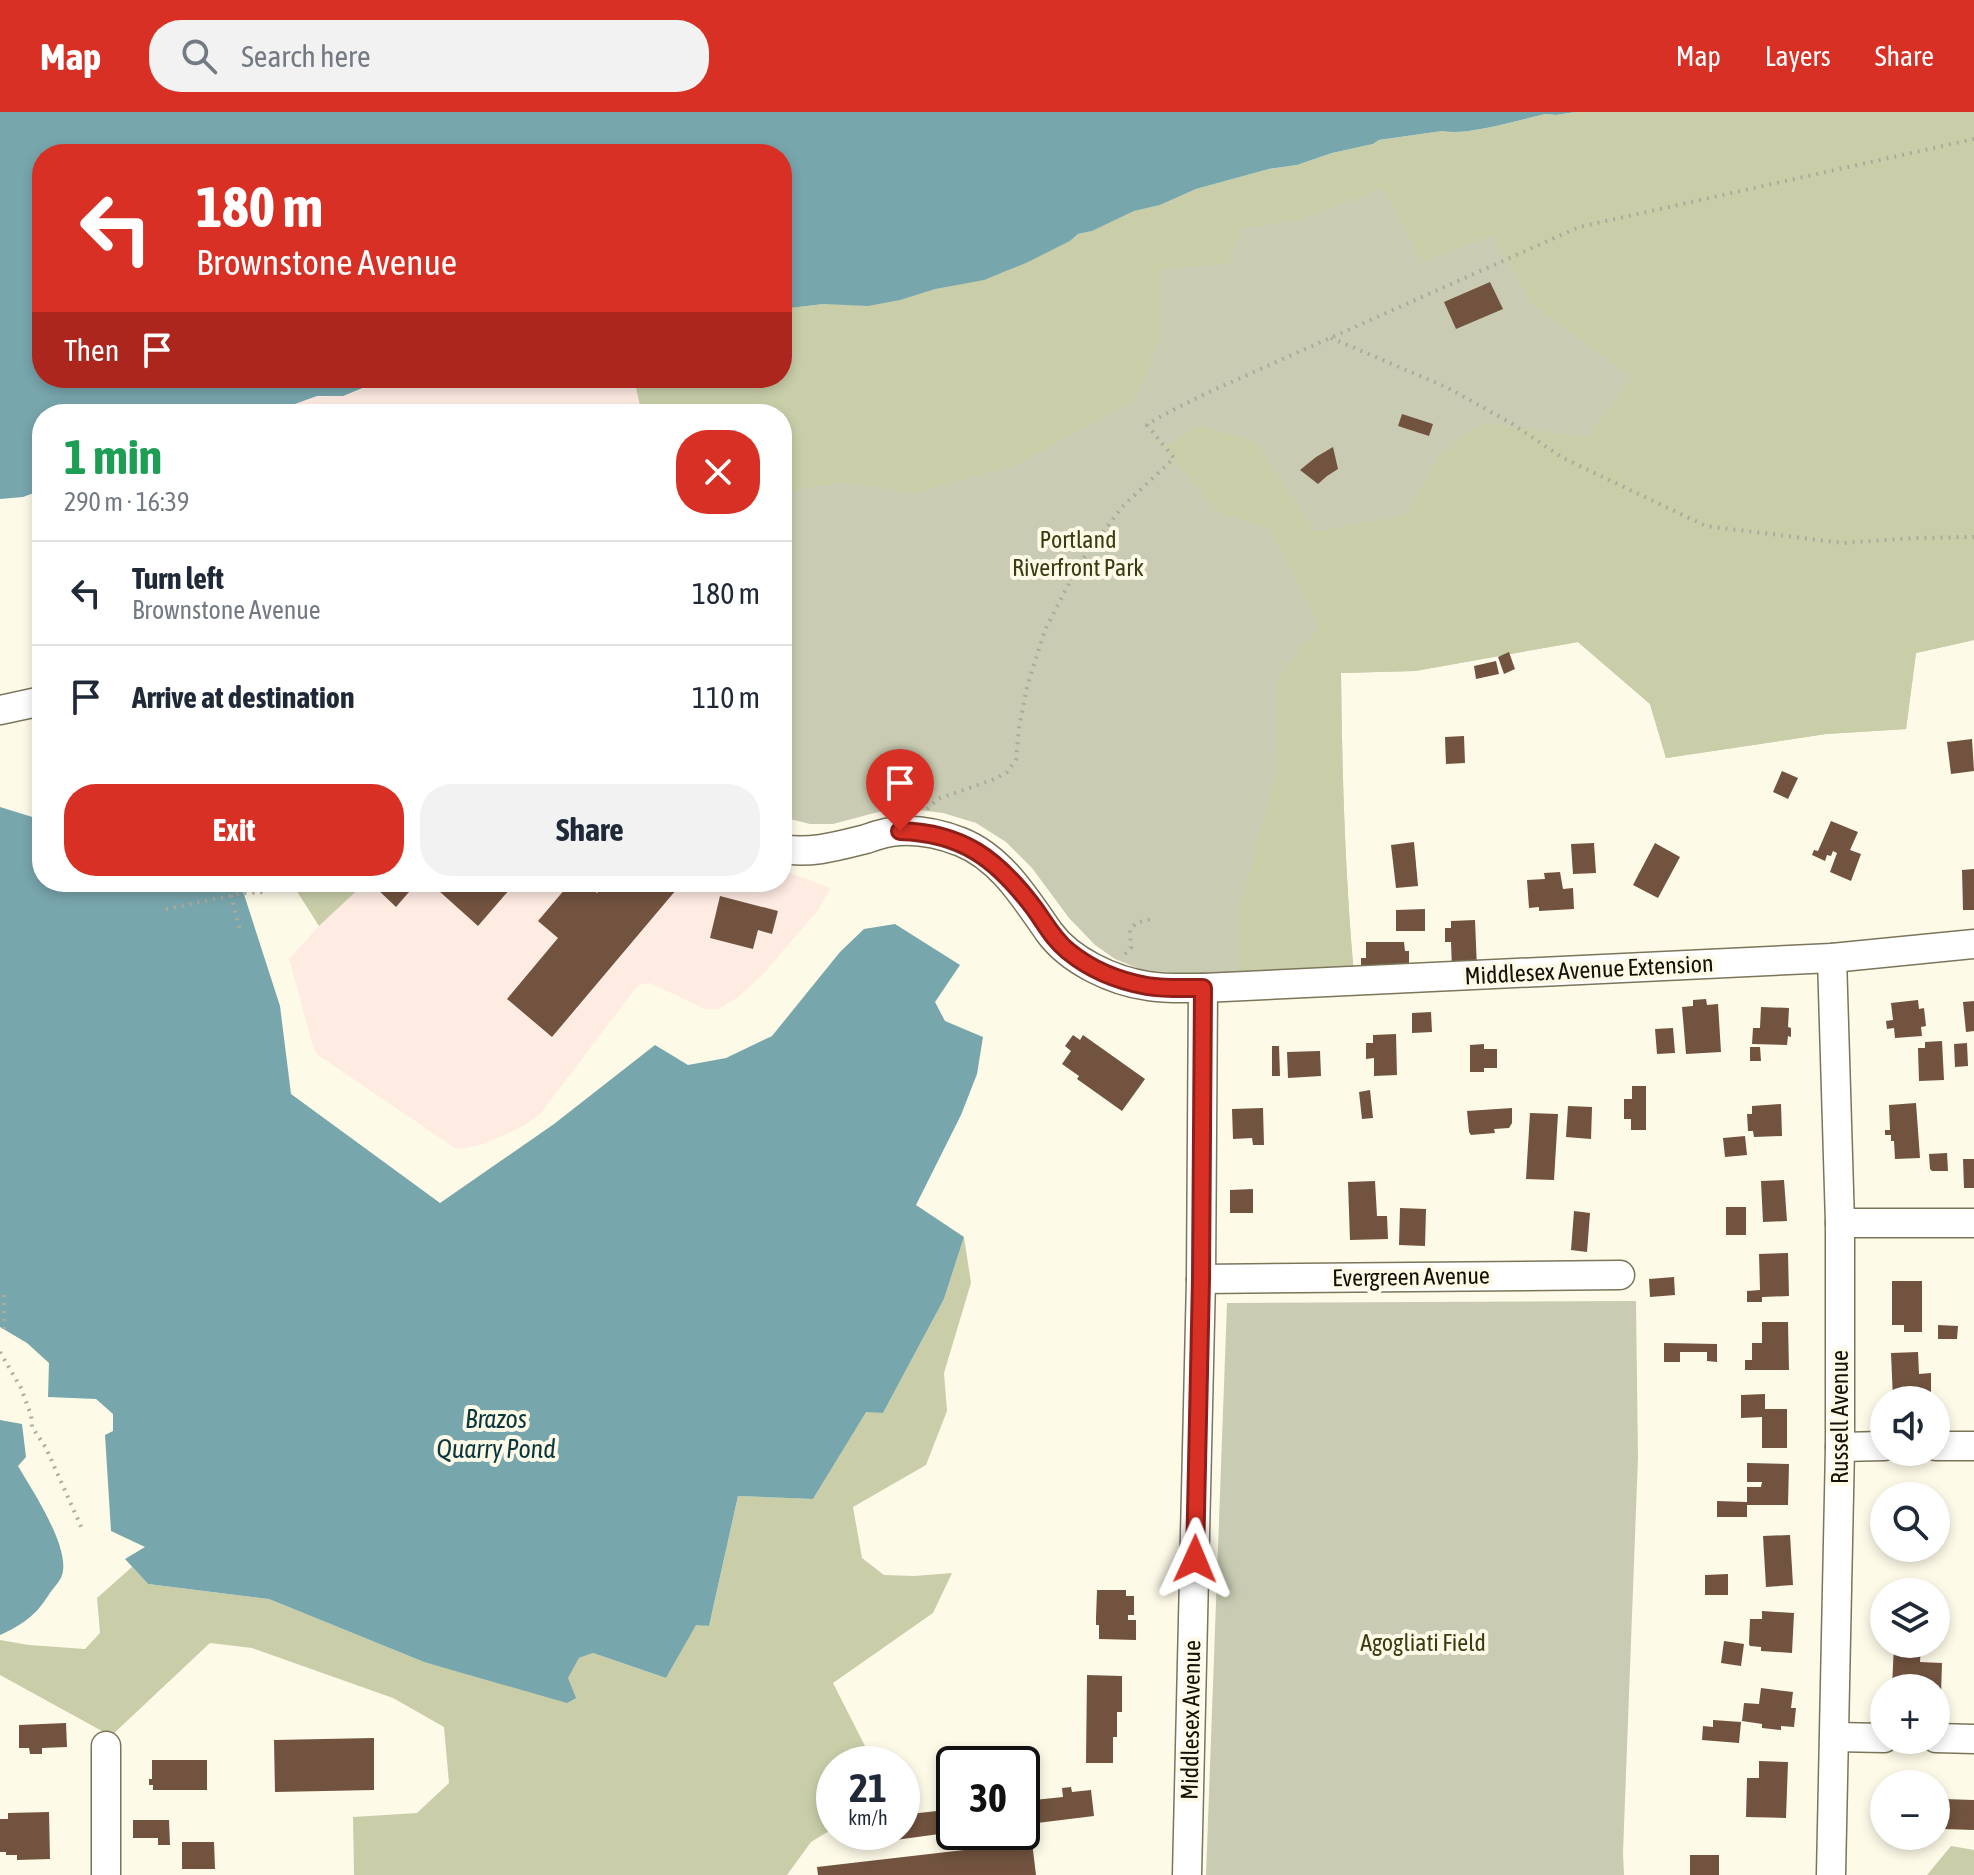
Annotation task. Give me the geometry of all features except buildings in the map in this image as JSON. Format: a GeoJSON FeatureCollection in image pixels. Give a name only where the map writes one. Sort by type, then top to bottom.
{"type":"FeatureCollection","features":[{"type":"Feature","properties":{"kind":"street"},"geometry":{"type":"LineString","coordinates":[[0,710],[32,703]]}},
{"type":"Feature","properties":{"kind":"street","name":"Middlesex Avenue Extension"},"geometry":{"type":"LineString","coordinates":[[792,849],[817,850],[900,831],[925,833],[961,842],[997,867],[1026,898],[1059,943],[1084,962],[1121,979],[1148,986],[1203,988],[1832,958],[1974,944]]}},
{"type":"Feature","properties":{"kind":"street","name":"Russell Avenue"},"geometry":{"type":"LineString","coordinates":[[1831,1875],[1840,1447],[1840,1223],[1832,958]]}},
{"type":"Feature","properties":{"kind":"street","name":"Middlesex Avenue"},"geometry":{"type":"LineString","coordinates":[[1187,1875],[1201,1279],[1203,988]]}},
{"type":"Feature","properties":{"kind":"street"},"geometry":{"type":"LineString","coordinates":[[1840,1223],[1974,1223]]}},
{"type":"Feature","properties":{"kind":"street","name":"Evergreen Avenue"},"geometry":{"type":"LineString","coordinates":[[1201,1279],[1620,1275]]}},
{"type":"Feature","properties":{"kind":"street"},"geometry":{"type":"LineString","coordinates":[[1840,1447],[1870,1446]]}},
{"type":"Feature","properties":{"kind":"street"},"geometry":{"type":"LineString","coordinates":[[1950,1446],[1974,1446]]}},
{"type":"Feature","properties":{"kind":"street"},"geometry":{"type":"LineString","coordinates":[[1835,1737],[1870,1738]]}},
{"type":"Feature","properties":{"kind":"street"},"geometry":{"type":"LineString","coordinates":[[1950,1738],[1974,1739]]}},
{"type":"Feature","properties":{"kind":"street"},"geometry":{"type":"LineString","coordinates":[[106,1746],[106,1875]]}},
{"type":"Feature","properties":{"kind":"path"},"geometry":{"type":"LineString","coordinates":[[925,815],[938,799],[995,779],[1007,772],[1016,760],[1027,687],[1045,630],[1058,604],[1079,564],[1122,507],[1174,458],[1147,425],[1209,392],[1579,227],[1974,139]]}},
{"type":"Feature","properties":{"kind":"path"},"geometry":{"type":"LineString","coordinates":[[1330,338],[1446,387],[1511,423],[1563,458],[1706,526],[1843,543],[1974,537]]}},
{"type":"Feature","properties":{"kind":"path"},"geometry":{"type":"LineString","coordinates":[[166,909],[231,895],[265,892]]}},
{"type":"Feature","properties":{"kind":"path"},"geometry":{"type":"LineString","coordinates":[[231,895],[240,931]]}},
{"type":"Feature","properties":{"kind":"path"},"geometry":{"type":"LineString","coordinates":[[1119,958],[1131,948],[1130,930],[1136,923],[1151,919]]}},
{"type":"Feature","properties":{"kind":"path"},"geometry":{"type":"LineString","coordinates":[[4,1295],[4,1330]]}},
{"type":"Feature","properties":{"kind":"path"},"geometry":{"type":"LineString","coordinates":[[0,1352],[21,1388],[32,1427],[46,1448],[83,1531]]}},
{"type":"Feature","properties":{"kind":"shaded area"},"geometry":{"type":"Polygon","coordinates":[[[365,388],[636,388],[640,404],[295,404],[317,396],[365,388]]]}},
{"type":"Feature","properties":{"kind":"shaded area"},"geometry":{"type":"Polygon","coordinates":[[[792,874],[830,888],[818,910],[763,974],[737,998],[718,1009],[705,1009],[650,983],[638,985],[540,1114],[525,1125],[484,1144],[460,1149],[314,1050],[289,959],[355,892],[792,892],[792,874]]]}},
{"type":"Feature","properties":{"kind":"green space","name":"Portland Riverfront Park"},"geometry":{"type":"Polygon","coordinates":[[[1575,112],[1974,112],[1974,640],[1916,653],[1906,729],[1826,734],[1666,758],[1650,704],[1578,642],[1415,671],[1341,673],[1344,824],[1354,975],[1199,975],[1142,970],[1115,959],[1095,945],[1069,918],[1032,868],[1006,842],[976,823],[943,813],[911,809],[882,811],[833,824],[810,824],[792,820],[792,404],[640,404],[636,388],[792,388],[792,310],[1003,273],[1134,211],[1575,112]]]}},
{"type":"Feature","properties":{"kind":"green space"},"geometry":{"type":"Polygon","coordinates":[[[1575,112],[1974,112],[1974,640],[1916,653],[1906,729],[1826,734],[1666,758],[1650,704],[1578,642],[1415,671],[1341,673],[1344,824],[1354,975],[1239,976],[1239,910],[1277,770],[1278,678],[1319,626],[1269,528],[1218,512],[1163,447],[1199,426],[1255,441],[1315,532],[1406,515],[1438,458],[1483,422],[1586,438],[1633,377],[1533,305],[1493,235],[1423,262],[1383,188],[1305,218],[1241,229],[1229,263],[1160,270],[1160,339],[1136,399],[1016,465],[914,493],[844,482],[792,491],[792,404],[640,404],[636,388],[792,388],[792,308],[824,304],[868,306],[984,280],[1026,263],[1078,234],[1196,189],[1269,169],[1297,165],[1379,140],[1480,129],[1546,114],[1575,112]]]}},
{"type":"Feature","properties":{"kind":"green space"},"geometry":{"type":"Polygon","coordinates":[[[297,892],[355,892],[319,926],[297,892]]]}},
{"type":"Feature","properties":{"kind":"green space"},"geometry":{"type":"Polygon","coordinates":[[[964,1237],[971,1283],[944,1373],[947,1411],[926,1465],[853,1507],[862,1558],[884,1575],[952,1573],[933,1613],[833,1683],[865,1746],[816,1746],[816,1839],[787,1875],[354,1875],[353,1817],[417,1813],[449,1783],[444,1727],[393,1698],[252,1648],[210,1643],[111,1736],[0,1675],[0,1640],[85,1649],[100,1633],[97,1598],[132,1567],[148,1584],[269,1599],[424,1662],[575,1697],[567,1679],[579,1658],[593,1653],[666,1678],[696,1624],[709,1626],[738,1496],[813,1499],[866,1411],[883,1413],[944,1299],[964,1237]]]}},
{"type":"Feature","properties":{"kind":"green space","name":"Agogliati Field"},"geometry":{"type":"Polygon","coordinates":[[[1636,1301],[1638,1457],[1624,1875],[1206,1875],[1227,1303],[1636,1301]]]}},
{"type":"Feature","properties":{"kind":"green space"},"geometry":{"type":"Polygon","coordinates":[[[1950,1847],[1974,1850],[1974,1875],[1927,1875],[1950,1847]]]}},
{"type":"Feature","properties":{"kind":"water"},"geometry":{"type":"Polygon","coordinates":[[[0,112],[1575,112],[1546,114],[1479,129],[1379,140],[1297,165],[1269,169],[1196,189],[1078,234],[1026,263],[984,280],[868,306],[824,304],[792,308],[792,144],[32,144],[32,388],[363,388],[343,396],[317,396],[295,404],[32,404],[32,494],[0,499],[0,112]]]}},
{"type":"Feature","properties":{"kind":"water","name":"Brazos Quarry Pond"},"geometry":{"type":"Polygon","coordinates":[[[0,807],[32,817],[32,892],[243,892],[280,1006],[291,1094],[440,1203],[554,1124],[655,1045],[688,1065],[726,1058],[772,1036],[840,952],[864,929],[895,924],[960,965],[935,1002],[945,1021],[983,1037],[977,1074],[961,1115],[916,1205],[964,1237],[944,1299],[883,1413],[866,1412],[813,1499],[738,1496],[709,1626],[696,1625],[666,1678],[593,1653],[579,1658],[568,1678],[576,1698],[567,1703],[424,1662],[269,1599],[148,1584],[125,1559],[145,1547],[111,1531],[105,1435],[113,1431],[113,1414],[96,1399],[48,1397],[49,1363],[27,1343],[0,1327],[0,807]]]}},
{"type":"Feature","properties":{"kind":"water"},"geometry":{"type":"Polygon","coordinates":[[[0,1420],[22,1424],[26,1457],[18,1466],[49,1519],[63,1564],[61,1578],[38,1609],[21,1624],[0,1635],[0,1420]]]}},
{"type":"Feature","properties":{"kind":"route"},"geometry":{"type":"LineString","coordinates":[[900,831],[949,838],[975,849],[1017,887],[1059,943],[1097,969],[1148,986],[1203,988],[1195,1559]]}}]}
